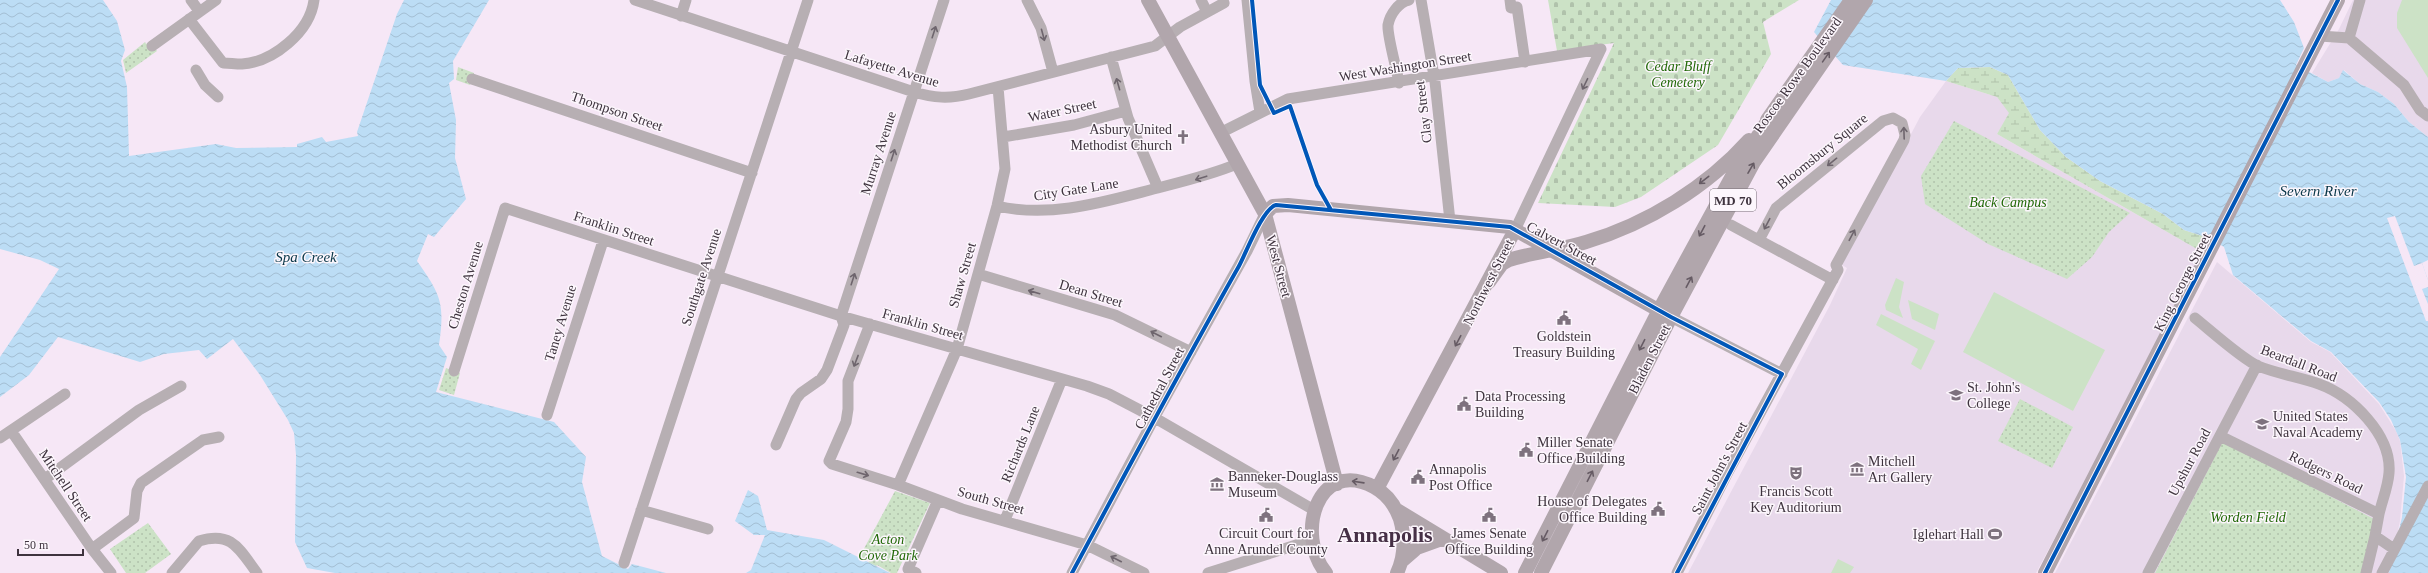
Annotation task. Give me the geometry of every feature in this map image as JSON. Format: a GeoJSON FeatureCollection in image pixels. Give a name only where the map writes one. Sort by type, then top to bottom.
{"type":"FeatureCollection","features":[{"type":"Feature","properties":{"kind":"main road","name":"West Street"},"geometry":{"type":"LineString","coordinates":[[1148,0],[1264,214],[1337,484]]}},
{"type":"Feature","properties":{"kind":"main road","name":"Roscoe Rowe Boulevard"},"geometry":{"type":"LineString","coordinates":[[1799,86],[1851,0]]}},
{"type":"Feature","properties":{"kind":"main road","name":"Roscoe Rowe Boulevard"},"geometry":{"type":"LineString","coordinates":[[1489,282],[1502,264],[1509,260],[1600,238],[1648,217],[1678,199],[1711,175],[1746,143],[1799,86],[1866,0]]}},
{"type":"Feature","properties":{"kind":"main road","name":"King George Street"},"geometry":{"type":"LineString","coordinates":[[2045,573],[2338,0]]}},
{"type":"Feature","properties":{"kind":"main road","name":"Bladen Street"},"geometry":{"type":"LineString","coordinates":[[1525,573],[1665,314],[1799,86]]}},
{"type":"Feature","properties":{"kind":"main road","name":"Bladen Street"},"geometry":{"type":"LineString","coordinates":[[1542,573],[1732,176],[1772,114]]}},
{"type":"Feature","properties":{"kind":"main road","name":"Calvert Street"},"geometry":{"type":"LineString","coordinates":[[1264,214],[1273,206],[1288,205],[1510,227],[1554,250],[1665,314]]}},
{"type":"Feature","properties":{"kind":"main road","name":"Northwest Street"},"geometry":{"type":"LineString","coordinates":[[1378,489],[1489,282],[1515,230]]}},
{"type":"Feature","properties":{"kind":"main road"},"geometry":{"type":"LineString","coordinates":[[1324,571],[1312,540],[1314,510],[1323,495],[1337,484],[1356,481],[1366,483],[1378,489],[1389,499],[1397,510],[1442,539],[1501,573]]}},
{"type":"Feature","properties":{"kind":"main road"},"geometry":{"type":"LineString","coordinates":[[1397,510],[1403,536],[1400,567]]}},
{"type":"Feature","properties":{"kind":"main road"},"geometry":{"type":"LineString","coordinates":[[1400,567],[1417,548],[1442,539]]}},
{"type":"Feature","properties":{"kind":"street"},"geometry":{"type":"LineString","coordinates":[[191,0],[199,12]]}},
{"type":"Feature","properties":{"kind":"street"},"geometry":{"type":"LineString","coordinates":[[152,46],[216,0]]}},
{"type":"Feature","properties":{"kind":"street"},"geometry":{"type":"LineString","coordinates":[[189,19],[223,63],[242,64],[268,57],[289,41],[308,21],[314,0]]}},
{"type":"Feature","properties":{"kind":"street","name":"Lafayette Avenue"},"geometry":{"type":"LineString","coordinates":[[635,0],[934,98],[946,98],[998,87],[1155,46],[1168,36],[1224,3],[1223,0]]}},
{"type":"Feature","properties":{"kind":"street"},"geometry":{"type":"LineString","coordinates":[[681,16],[686,0]]}},
{"type":"Feature","properties":{"kind":"street","name":"Southgate Avenue"},"geometry":{"type":"LineString","coordinates":[[624,563],[808,0]]}},
{"type":"Feature","properties":{"kind":"street","name":"Murray Avenue"},"geometry":{"type":"LineString","coordinates":[[776,446],[796,399],[801,393],[821,379],[827,370],[844,325],[841,316],[944,0]]}},
{"type":"Feature","properties":{"kind":"street"},"geometry":{"type":"LineString","coordinates":[[1027,0],[1041,28],[1053,72]]}},
{"type":"Feature","properties":{"kind":"street"},"geometry":{"type":"LineString","coordinates":[[1200,0],[1207,12]]}},
{"type":"Feature","properties":{"kind":"street"},"geometry":{"type":"LineString","coordinates":[[1247,0],[1254,76],[1260,112]]}},
{"type":"Feature","properties":{"kind":"street"},"geometry":{"type":"LineString","coordinates":[[1399,82],[1388,25],[1393,12],[1401,3],[1409,0]]}},
{"type":"Feature","properties":{"kind":"street","name":"Clay Street"},"geometry":{"type":"LineString","coordinates":[[1421,0],[1434,76],[1450,221]]}},
{"type":"Feature","properties":{"kind":"street"},"geometry":{"type":"LineString","coordinates":[[1510,0],[1511,8],[1517,7],[1525,62]]}},
{"type":"Feature","properties":{"kind":"street"},"geometry":{"type":"LineString","coordinates":[[2349,38],[2360,0]]}},
{"type":"Feature","properties":{"kind":"street"},"geometry":{"type":"LineString","coordinates":[[2320,36],[2349,38],[2404,85],[2420,110],[2428,116]]}},
{"type":"Feature","properties":{"kind":"street","name":"West Washington Street"},"geometry":{"type":"LineString","coordinates":[[1220,133],[1288,99],[1601,49]]}},
{"type":"Feature","properties":{"kind":"street","name":"Northwest Street"},"geometry":{"type":"LineString","coordinates":[[1515,230],[1601,49]]}},
{"type":"Feature","properties":{"kind":"street"},"geometry":{"type":"LineString","coordinates":[[1111,57],[1126,110],[1158,188]]}},
{"type":"Feature","properties":{"kind":"street"},"geometry":{"type":"LineString","coordinates":[[196,70],[205,85],[218,97]]}},
{"type":"Feature","properties":{"kind":"street","name":"Thompson Street"},"geometry":{"type":"LineString","coordinates":[[472,79],[752,172]]}},
{"type":"Feature","properties":{"kind":"street","name":"Shaw Street"},"geometry":{"type":"LineString","coordinates":[[898,484],[957,349],[998,206],[1005,169],[998,87]]}},
{"type":"Feature","properties":{"kind":"street","name":"Water Street"},"geometry":{"type":"LineString","coordinates":[[1003,137],[1074,125],[1126,110]]}},
{"type":"Feature","properties":{"kind":"street","name":"Bloomsbury Square"},"geometry":{"type":"LineString","coordinates":[[1759,240],[1776,208],[1883,121],[1893,118],[1898,120],[1904,127],[1904,140],[1836,265],[1836,275]]}},
{"type":"Feature","properties":{"kind":"street","name":"City Gate Lane"},"geometry":{"type":"LineString","coordinates":[[998,206],[1027,212],[1087,206],[1200,178],[1237,164]]}},
{"type":"Feature","properties":{"kind":"street","name":"Franklin Street"},"geometry":{"type":"LineString","coordinates":[[505,208],[603,241],[841,316],[1062,379],[1109,394],[1155,418],[1314,510]]}},
{"type":"Feature","properties":{"kind":"street","name":"Cheston Avenue"},"geometry":{"type":"LineString","coordinates":[[454,371],[505,208]]}},
{"type":"Feature","properties":{"kind":"street","name":"Cathedral Street"},"geometry":{"type":"LineString","coordinates":[[1072,573],[1247,251],[1264,214]]}},
{"type":"Feature","properties":{"kind":"street"},"geometry":{"type":"LineString","coordinates":[[1731,225],[1759,240],[1836,275]]}},
{"type":"Feature","properties":{"kind":"street","name":"Taney Avenue"},"geometry":{"type":"LineString","coordinates":[[547,414],[603,241]]}},
{"type":"Feature","properties":{"kind":"street","name":"Dean Street"},"geometry":{"type":"LineString","coordinates":[[978,274],[1116,315],[1191,352]]}},
{"type":"Feature","properties":{"kind":"street","name":"Saint John's Street"},"geometry":{"type":"LineString","coordinates":[[1677,573],[1836,275]]}},
{"type":"Feature","properties":{"kind":"street","name":"Calvert Street"},"geometry":{"type":"LineString","coordinates":[[1665,314],[1782,374]]}},
{"type":"Feature","properties":{"kind":"street","name":"Beardall Road"},"geometry":{"type":"LineString","coordinates":[[2194,318],[2257,365],[2330,390],[2345,398],[2373,427],[2385,448],[2389,472],[2379,514]]}},
{"type":"Feature","properties":{"kind":"street","name":"South Street"},"geometry":{"type":"LineString","coordinates":[[870,324],[848,381],[848,409],[846,422],[829,461],[836,467],[898,484],[938,500],[1087,545],[1144,573]]}},
{"type":"Feature","properties":{"kind":"street","name":"Upshur Road"},"geometry":{"type":"LineString","coordinates":[[2148,573],[2257,365]]}},
{"type":"Feature","properties":{"kind":"street","name":"Richards Lane"},"geometry":{"type":"LineString","coordinates":[[1005,520],[1062,379]]}},
{"type":"Feature","properties":{"kind":"street"},"geometry":{"type":"LineString","coordinates":[[45,479],[139,410],[181,386]]}},
{"type":"Feature","properties":{"kind":"street"},"geometry":{"type":"LineString","coordinates":[[0,438],[12,432],[65,394]]}},
{"type":"Feature","properties":{"kind":"street","name":"Mitchell Street"},"geometry":{"type":"LineString","coordinates":[[12,432],[92,550],[111,573]]}},
{"type":"Feature","properties":{"kind":"street","name":"Rodgers Road"},"geometry":{"type":"LineString","coordinates":[[2220,436],[2379,514]]}},
{"type":"Feature","properties":{"kind":"street"},"geometry":{"type":"LineString","coordinates":[[92,550],[134,518],[137,491],[141,483],[203,440],[219,437]]}},
{"type":"Feature","properties":{"kind":"street"},"geometry":{"type":"LineString","coordinates":[[2382,573],[2428,486]]}},
{"type":"Feature","properties":{"kind":"street"},"geometry":{"type":"LineString","coordinates":[[912,571],[938,500]]}},
{"type":"Feature","properties":{"kind":"street"},"geometry":{"type":"LineString","coordinates":[[641,510],[708,529]]}},
{"type":"Feature","properties":{"kind":"street"},"geometry":{"type":"LineString","coordinates":[[2366,573],[2379,514]]}},
{"type":"Feature","properties":{"kind":"street"},"geometry":{"type":"LineString","coordinates":[[2375,536],[2394,549]]}},
{"type":"Feature","properties":{"kind":"street"},"geometry":{"type":"LineString","coordinates":[[173,573],[199,541],[221,537],[234,543],[257,573]]}},
{"type":"Feature","properties":{"kind":"street"},"geometry":{"type":"LineString","coordinates":[[1208,573],[1312,540]]}},
{"type":"Feature","properties":{"kind":"shaded area"},"geometry":{"type":"Polygon","coordinates":[[[2353,0],[2428,0],[2428,137],[2409,122],[2394,104],[2378,92],[2360,84],[2344,70],[2339,78],[2328,82],[2312,73],[2339,29],[2353,0]]]}},
{"type":"Feature","properties":{"kind":"shaded area","name":"St. John's College"},"geometry":{"type":"Polygon","coordinates":[[[1946,81],[1997,97],[2010,113],[1997,134],[2202,252],[2068,513],[2036,573],[1688,573],[1830,305],[1847,268],[1842,265],[1920,117],[1946,81]]]}},
{"type":"Feature","properties":{"kind":"shaded area","name":"United States Naval Academy"},"geometry":{"type":"Polygon","coordinates":[[[2217,262],[2311,342],[2330,352],[2379,404],[2396,431],[2400,441],[2404,476],[2400,521],[2389,573],[2055,573],[2217,262]]]}},
{"type":"Feature","properties":{"kind":"green space","name":"Cedar Bluff Cemetery"},"geometry":{"type":"Polygon","coordinates":[[[1548,0],[1799,0],[1763,22],[1771,54],[1718,145],[1641,197],[1615,207],[1538,203],[1614,43],[1557,51],[1548,0]]]}},
{"type":"Feature","properties":{"kind":"green space"},"geometry":{"type":"Polygon","coordinates":[[[2402,0],[2428,0],[2428,78],[2397,28],[2397,13],[2402,0]]]}},
{"type":"Feature","properties":{"kind":"green space"},"geometry":{"type":"Polygon","coordinates":[[[150,41],[157,51],[126,73],[123,60],[145,42],[146,44],[150,41]]]}},
{"type":"Feature","properties":{"kind":"green space"},"geometry":{"type":"Polygon","coordinates":[[[458,67],[474,73],[470,85],[456,80],[458,67]]]}},
{"type":"Feature","properties":{"kind":"green space"},"geometry":{"type":"Polygon","coordinates":[[[1990,67],[2008,75],[2040,130],[2066,157],[2100,181],[2163,214],[2184,230],[2209,238],[2202,252],[1997,134],[2009,113],[1997,97],[1946,81],[1958,68],[1990,67]]]}},
{"type":"Feature","properties":{"kind":"green space","name":"Back Campus"},"geometry":{"type":"Polygon","coordinates":[[[1954,121],[2130,213],[2109,232],[2092,257],[2067,279],[1988,244],[1925,204],[1921,176],[1954,121]]]}},
{"type":"Feature","properties":{"kind":"green space"},"geometry":{"type":"Polygon","coordinates":[[[1896,278],[1904,282],[1899,307],[1903,318],[1886,310],[1885,305],[1896,278]]]}},
{"type":"Feature","properties":{"kind":"green space"},"geometry":{"type":"Polygon","coordinates":[[[1994,292],[2105,350],[2073,411],[1963,352],[1994,292]]]}},
{"type":"Feature","properties":{"kind":"green space"},"geometry":{"type":"Polygon","coordinates":[[[1908,300],[1939,314],[1935,330],[1912,319],[1908,300]]]}},
{"type":"Feature","properties":{"kind":"green space"},"geometry":{"type":"Polygon","coordinates":[[[1881,314],[1935,341],[1921,370],[1911,364],[1918,349],[1876,325],[1881,314]]]}},
{"type":"Feature","properties":{"kind":"green space"},"geometry":{"type":"Polygon","coordinates":[[[446,368],[460,373],[454,395],[439,390],[446,368]]]}},
{"type":"Feature","properties":{"kind":"green space"},"geometry":{"type":"Polygon","coordinates":[[[2020,399],[2073,427],[2052,468],[1998,441],[2020,399]]]}},
{"type":"Feature","properties":{"kind":"green space","name":"Worden Field"},"geometry":{"type":"Polygon","coordinates":[[[2223,441],[2374,519],[2362,573],[2155,573],[2223,441]]]}},
{"type":"Feature","properties":{"kind":"green space","name":"Acton Cove Park"},"geometry":{"type":"Polygon","coordinates":[[[895,491],[930,503],[897,573],[891,573],[877,565],[874,569],[867,566],[869,561],[860,556],[895,491]]]}},
{"type":"Feature","properties":{"kind":"green space"},"geometry":{"type":"Polygon","coordinates":[[[148,523],[171,554],[145,573],[126,573],[110,549],[148,523]]]}},
{"type":"Feature","properties":{"kind":"green space"},"geometry":{"type":"Polygon","coordinates":[[[1838,559],[1854,567],[1850,573],[1831,573],[1838,559]]]}},
{"type":"Feature","properties":{"kind":"water","name":"Spa Creek"},"geometry":{"type":"Polygon","coordinates":[[[0,0],[103,0],[117,21],[125,50],[121,61],[127,87],[129,156],[216,144],[236,148],[297,147],[297,144],[322,137],[326,142],[358,136],[357,132],[397,14],[404,0],[489,0],[453,61],[454,79],[449,83],[456,120],[455,158],[466,199],[434,237],[428,234],[417,261],[436,291],[441,309],[441,331],[439,345],[447,357],[436,392],[554,422],[586,457],[582,482],[602,556],[628,569],[632,564],[666,573],[335,573],[307,568],[295,542],[296,455],[294,433],[288,420],[260,375],[233,339],[207,359],[199,350],[164,354],[140,362],[58,337],[29,375],[0,397],[0,357],[59,269],[40,260],[0,249],[0,0]]]}},
{"type":"Feature","properties":{"kind":"water","name":"Severn River"},"geometry":{"type":"Polygon","coordinates":[[[1831,0],[2280,0],[2294,22],[2304,48],[2296,65],[2328,82],[2339,78],[2343,70],[2360,84],[2378,92],[2394,104],[2409,122],[2428,137],[2428,260],[2422,263],[2428,280],[2428,573],[2389,573],[2402,517],[2406,477],[2400,440],[2391,420],[2379,402],[2331,352],[2311,341],[2233,275],[2224,247],[2209,238],[2184,230],[2163,214],[2100,181],[2066,157],[2040,130],[2008,75],[1990,67],[1958,68],[1946,81],[1843,65],[1814,32],[1831,0]]]}},
{"type":"Feature","properties":{"kind":"water"},"geometry":{"type":"Polygon","coordinates":[[[748,490],[758,496],[767,530],[824,540],[890,573],[746,573],[751,570],[765,535],[754,535],[735,521],[748,490]]]}},
{"type":"Feature","properties":{"kind":"pier"},"geometry":{"type":"Polygon","coordinates":[[[2395,216],[2414,266],[2422,263],[2428,280],[2428,287],[2422,289],[2428,304],[2428,321],[2426,321],[2387,218],[2395,216]]]}},
{"type":"Feature","properties":{"kind":"cycle path"},"geometry":{"type":"LineString","coordinates":[[1252,0],[1260,85],[1274,113],[1290,106],[1317,185],[1331,210]]}},
{"type":"Feature","properties":{"kind":"cycle path"},"geometry":{"type":"LineString","coordinates":[[2045,573],[2338,0]]}},
{"type":"Feature","properties":{"kind":"cycle path"},"geometry":{"type":"LineString","coordinates":[[1072,573],[1239,266],[1260,222],[1271,208],[1276,205],[1510,227],[1671,317],[1782,374],[1677,573]]}},
{"type":"Feature","properties":{"kind":"place","name":"Asbury United Methodist Church"},"geometry":{"type":"Point","coordinates":[1183,137]}},
{"type":"Feature","properties":{"kind":"place","name":"Goldstein Treasury Building"},"geometry":{"type":"Point","coordinates":[1564,318]}},
{"type":"Feature","properties":{"kind":"place","name":"St. John's College"},"geometry":{"type":"Point","coordinates":[1956,395]}},
{"type":"Feature","properties":{"kind":"place","name":"Data Processing Building"},"geometry":{"type":"Point","coordinates":[1464,404]}},
{"type":"Feature","properties":{"kind":"place","name":"United States Naval Academy"},"geometry":{"type":"Point","coordinates":[2262,424]}},
{"type":"Feature","properties":{"kind":"place","name":"Miller Senate Office Building"},"geometry":{"type":"Point","coordinates":[1526,450]}},
{"type":"Feature","properties":{"kind":"place","name":"Mitchell Art Gallery"},"geometry":{"type":"Point","coordinates":[1857,469]}},
{"type":"Feature","properties":{"kind":"place","name":"Francis Scott Key Auditorium"},"geometry":{"type":"Point","coordinates":[1796,473]}},
{"type":"Feature","properties":{"kind":"place","name":"Annapolis Post Office"},"geometry":{"type":"Point","coordinates":[1418,477]}},
{"type":"Feature","properties":{"kind":"place","name":"Banneker-Douglass Museum"},"geometry":{"type":"Point","coordinates":[1217,484]}},
{"type":"Feature","properties":{"kind":"place","name":"House of Delegates Office Building"},"geometry":{"type":"Point","coordinates":[1658,509]}},
{"type":"Feature","properties":{"kind":"place","name":"Circuit Court for Anne Arundel County"},"geometry":{"type":"Point","coordinates":[1266,515]}},
{"type":"Feature","properties":{"kind":"place","name":"James Senate Office Building"},"geometry":{"type":"Point","coordinates":[1489,515]}},
{"type":"Feature","properties":{"kind":"place","name":"Iglehart Hall"},"geometry":{"type":"Point","coordinates":[1995,534]}},
{"type":"Feature","properties":{"kind":"district","name":"Annapolis"},"geometry":{"type":"Point","coordinates":[1385,534]}}]}
